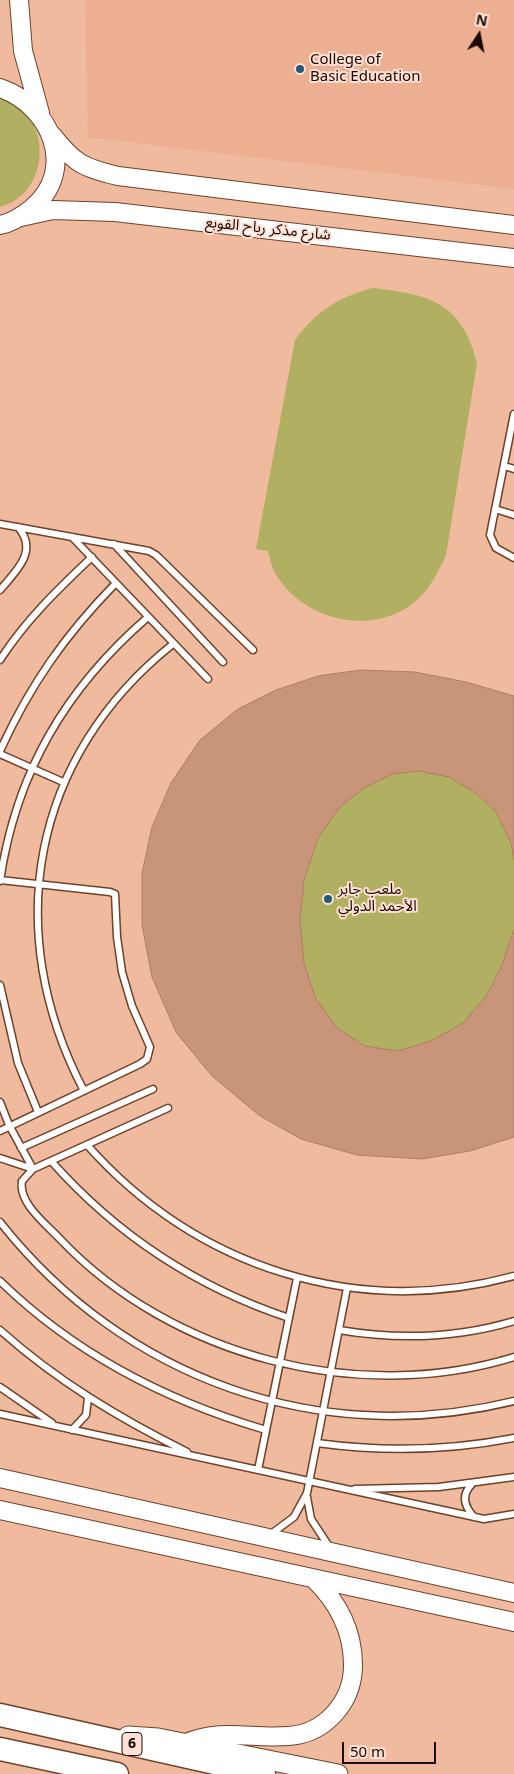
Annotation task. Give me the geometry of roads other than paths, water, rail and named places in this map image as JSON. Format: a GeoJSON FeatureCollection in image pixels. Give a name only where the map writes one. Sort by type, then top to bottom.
{"type":"FeatureCollection","features":[{"type":"Feature","properties":{"kind":"highway"},"geometry":{"type":"LineString","coordinates":[[0,1709],[33,1722]]}},
{"type":"Feature","properties":{"kind":"highway","name":"6"},"geometry":{"type":"LineString","coordinates":[[0,1716],[264,1774]]}},
{"type":"Feature","properties":{"kind":"highway","name":"6"},"geometry":{"type":"LineString","coordinates":[[0,1749],[117,1774]]}},
{"type":"Feature","properties":{"kind":"main road"},"geometry":{"type":"LineString","coordinates":[[100,1737],[158,1738],[338,1774]]}},
{"type":"Feature","properties":{"kind":"street"},"geometry":{"type":"LineString","coordinates":[[19,0],[23,51],[40,114],[52,135],[70,157],[92,170],[118,176],[514,225]]}},
{"type":"Feature","properties":{"kind":"street"},"geometry":{"type":"LineString","coordinates":[[0,88],[23,98],[40,114]]}},
{"type":"Feature","properties":{"kind":"street"},"geometry":{"type":"LineString","coordinates":[[1,226],[21,216],[36,205],[47,190],[54,163],[52,135]]}},
{"type":"Feature","properties":{"kind":"street","name":"شارع مذكر رباح القوبع"},"geometry":{"type":"LineString","coordinates":[[21,216],[53,210],[107,212],[514,258]]}},
{"type":"Feature","properties":{"kind":"street"},"geometry":{"type":"LineString","coordinates":[[0,1478],[331,1550],[514,1593],[505,1604],[507,1620],[0,1510]]}},
{"type":"Feature","properties":{"kind":"street"},"geometry":{"type":"LineString","coordinates":[[186,1743],[199,1738],[226,1734],[288,1736],[305,1733],[320,1726],[333,1716],[344,1702],[351,1687],[353,1670],[350,1635],[336,1604],[313,1578]]}},
{"type":"Feature","properties":{"kind":"street"},"geometry":{"type":"LineString","coordinates":[[482,1585],[485,1597],[482,1614]]}},
{"type":"Feature","properties":{"kind":"lane"},"geometry":{"type":"LineString","coordinates":[[514,414],[490,531],[492,542],[499,551],[514,558]]}},
{"type":"Feature","properties":{"kind":"lane"},"geometry":{"type":"LineString","coordinates":[[504,466],[514,470]]}},
{"type":"Feature","properties":{"kind":"lane"},"geometry":{"type":"LineString","coordinates":[[495,509],[514,515]]}},
{"type":"Feature","properties":{"kind":"lane"},"geometry":{"type":"LineString","coordinates":[[0,524],[150,551],[253,650]]}},
{"type":"Feature","properties":{"kind":"lane"},"geometry":{"type":"LineString","coordinates":[[0,590],[21,565],[27,552],[26,539],[18,528]]}},
{"type":"Feature","properties":{"kind":"lane"},"geometry":{"type":"LineString","coordinates":[[72,537],[208,679]]}},
{"type":"Feature","properties":{"kind":"lane"},"geometry":{"type":"LineString","coordinates":[[114,544],[223,662]]}},
{"type":"Feature","properties":{"kind":"lane"},"geometry":{"type":"LineString","coordinates":[[0,660],[11,643],[55,592],[92,557]]}},
{"type":"Feature","properties":{"kind":"lane"},"geometry":{"type":"LineString","coordinates":[[63,782],[31,769],[0,753],[24,701],[60,645],[116,583]]}},
{"type":"Feature","properties":{"kind":"lane"},"geometry":{"type":"LineString","coordinates":[[0,1131],[140,1064],[147,1059],[150,1052],[150,1043],[132,1006],[122,972],[117,937],[117,897],[110,892],[0,880],[12,824],[31,769],[58,719],[80,686],[124,638],[148,617]]}},
{"type":"Feature","properties":{"kind":"lane"},"geometry":{"type":"LineString","coordinates":[[0,644],[11,643]]}},
{"type":"Feature","properties":{"kind":"lane"},"geometry":{"type":"LineString","coordinates":[[84,1091],[63,1051],[42,986],[36,941],[36,885],[47,826],[63,782],[87,737],[101,716],[134,677],[173,644]]}},
{"type":"Feature","properties":{"kind":"lane"},"geometry":{"type":"LineString","coordinates":[[0,985],[13,1046],[38,1112]]}},
{"type":"Feature","properties":{"kind":"lane"},"geometry":{"type":"LineString","coordinates":[[21,1148],[153,1089]]}},
{"type":"Feature","properties":{"kind":"lane"},"geometry":{"type":"LineString","coordinates":[[0,1102],[33,1169]]}},
{"type":"Feature","properties":{"kind":"lane"},"geometry":{"type":"LineString","coordinates":[[168,1108],[88,1146],[33,1169],[22,1181],[23,1196],[53,1232],[94,1270],[145,1306],[182,1327],[220,1344],[280,1362],[331,1372],[376,1375],[421,1374],[466,1368],[514,1357]]}},
{"type":"Feature","properties":{"kind":"lane"},"geometry":{"type":"LineString","coordinates":[[88,1146],[131,1189],[182,1227],[237,1256],[297,1278],[347,1288],[389,1291],[431,1290],[472,1285],[514,1276]]}},
{"type":"Feature","properties":{"kind":"lane"},"geometry":{"type":"LineString","coordinates":[[0,1158],[33,1169]]}},
{"type":"Feature","properties":{"kind":"lane"},"geometry":{"type":"LineString","coordinates":[[52,1162],[105,1216],[166,1262],[217,1290],[289,1318]]}},
{"type":"Feature","properties":{"kind":"lane"},"geometry":{"type":"LineString","coordinates":[[0,1222],[53,1282],[74,1300],[119,1334],[192,1374],[272,1401],[323,1411],[373,1416],[422,1415],[472,1410],[514,1401]]}},
{"type":"Feature","properties":{"kind":"lane"},"geometry":{"type":"LineString","coordinates":[[258,1470],[297,1278]]}},
{"type":"Feature","properties":{"kind":"lane"},"geometry":{"type":"LineString","coordinates":[[0,1281],[52,1326],[122,1372],[191,1405],[266,1430]]}},
{"type":"Feature","properties":{"kind":"lane"},"geometry":{"type":"LineString","coordinates":[[267,1536],[281,1529],[294,1517],[307,1493],[347,1288]]}},
{"type":"Feature","properties":{"kind":"lane"},"geometry":{"type":"LineString","coordinates":[[339,1330],[377,1335],[416,1336],[474,1331],[514,1321]]}},
{"type":"Feature","properties":{"kind":"lane"},"geometry":{"type":"LineString","coordinates":[[0,1330],[33,1359],[88,1398],[197,1457]]}},
{"type":"Feature","properties":{"kind":"lane"},"geometry":{"type":"LineString","coordinates":[[0,1387],[57,1426]]}},
{"type":"Feature","properties":{"kind":"lane"},"geometry":{"type":"LineString","coordinates":[[72,1430],[86,1415],[88,1398]]}},
{"type":"Feature","properties":{"kind":"lane"},"geometry":{"type":"LineString","coordinates":[[0,1414],[474,1517],[491,1519],[514,1514]]}},
{"type":"Feature","properties":{"kind":"lane"},"geometry":{"type":"LineString","coordinates":[[317,1442],[362,1448],[408,1450],[468,1446],[514,1438]]}},
{"type":"Feature","properties":{"kind":"lane"},"geometry":{"type":"LineString","coordinates":[[344,1489],[472,1484],[514,1478]]}},
{"type":"Feature","properties":{"kind":"lane"},"geometry":{"type":"LineString","coordinates":[[472,1484],[467,1491],[465,1501],[468,1510],[474,1517]]}},
{"type":"Feature","properties":{"kind":"lane"},"geometry":{"type":"LineString","coordinates":[[307,1493],[311,1519],[331,1550]]}},
{"type":"Feature","properties":{"kind":"place","name":"College of Basic Education"},"geometry":{"type":"Point","coordinates":[300,69]}},
{"type":"Feature","properties":{"kind":"place","name":"ملعب جابر الأحمد الدولي"},"geometry":{"type":"Point","coordinates":[328,899]}}]}
